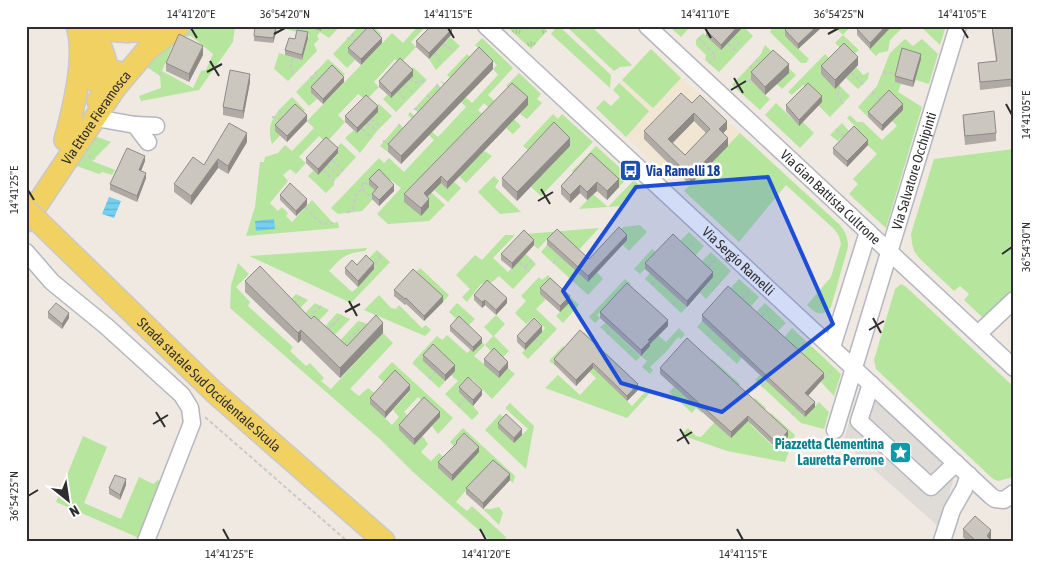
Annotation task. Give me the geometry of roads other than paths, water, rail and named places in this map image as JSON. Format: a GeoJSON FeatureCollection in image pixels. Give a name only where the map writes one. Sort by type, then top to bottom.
{"type":"FeatureCollection","features":[{"type":"Feature","properties":{"kind":"main road"},"geometry":{"type":"LineString","coordinates":[[98,26],[114,32],[128,33],[165,29]]}},
{"type":"Feature","properties":{"kind":"main road","name":"Via Ettore Fieramosca"},"geometry":{"type":"LineString","coordinates":[[31,218],[106,79],[134,47],[165,29]]}},
{"type":"Feature","properties":{"kind":"main road","name":"Via Ettore Fieramosca"},"geometry":{"type":"LineString","coordinates":[[26,204],[47,173],[96,118],[115,88],[165,29]]}},
{"type":"Feature","properties":{"kind":"main road"},"geometry":{"type":"LineString","coordinates":[[83,32],[89,76],[93,80],[106,79]]}},
{"type":"Feature","properties":{"kind":"main road"},"geometry":{"type":"LineString","coordinates":[[66,150],[83,32]]}},
{"type":"Feature","properties":{"kind":"main road","name":"Strada statale Sud Occidentale Sicula"},"geometry":{"type":"LineString","coordinates":[[31,218],[214,392],[384,541]]}},
{"type":"Feature","properties":{"kind":"street","name":"Via Sergio Ramelli"},"geometry":{"type":"LineString","coordinates":[[486,26],[991,496],[1004,500],[1014,493]]}},
{"type":"Feature","properties":{"kind":"street","name":"Via Gian Battista Cultrone"},"geometry":{"type":"LineString","coordinates":[[647,26],[1014,368]]}},
{"type":"Feature","properties":{"kind":"street","name":"Via Salvatore Occhipinti"},"geometry":{"type":"LineString","coordinates":[[835,430],[958,26]]}},
{"type":"Feature","properties":{"kind":"street"},"geometry":{"type":"LineString","coordinates":[[96,118],[135,126],[156,126]]}},
{"type":"Feature","properties":{"kind":"street"},"geometry":{"type":"LineString","coordinates":[[135,126],[148,142]]}},
{"type":"Feature","properties":{"kind":"street"},"geometry":{"type":"LineString","coordinates":[[832,348],[868,232]]}},
{"type":"Feature","properties":{"kind":"street"},"geometry":{"type":"LineString","coordinates":[[26,252],[52,282],[127,345],[182,395],[190,408],[192,423],[146,541]]}},
{"type":"Feature","properties":{"kind":"street"},"geometry":{"type":"LineString","coordinates":[[978,334],[1014,300]]}},
{"type":"Feature","properties":{"kind":"street"},"geometry":{"type":"LineString","coordinates":[[871,384],[859,421],[931,487],[956,463]]}},
{"type":"Feature","properties":{"kind":"street"},"geometry":{"type":"LineString","coordinates":[[942,541],[952,510],[964,489],[969,475]]}},
{"type":"Feature","properties":{"kind":"water"},"geometry":{"type":"Polygon","coordinates":[[[109,197],[121,201],[114,218],[102,214],[109,197]]]}},
{"type":"Feature","properties":{"kind":"water"},"geometry":{"type":"Polygon","coordinates":[[[274,219],[275,229],[256,231],[255,221],[274,219]]]}},
{"type":"Feature","properties":{"kind":"place","name":"Via Ramelli 18"},"geometry":{"type":"Point","coordinates":[630,171]}},
{"type":"Feature","properties":{"kind":"place","name":"Piazzetta Clementina Lauretta Perrone"},"geometry":{"type":"Point","coordinates":[900,452]}}]}
